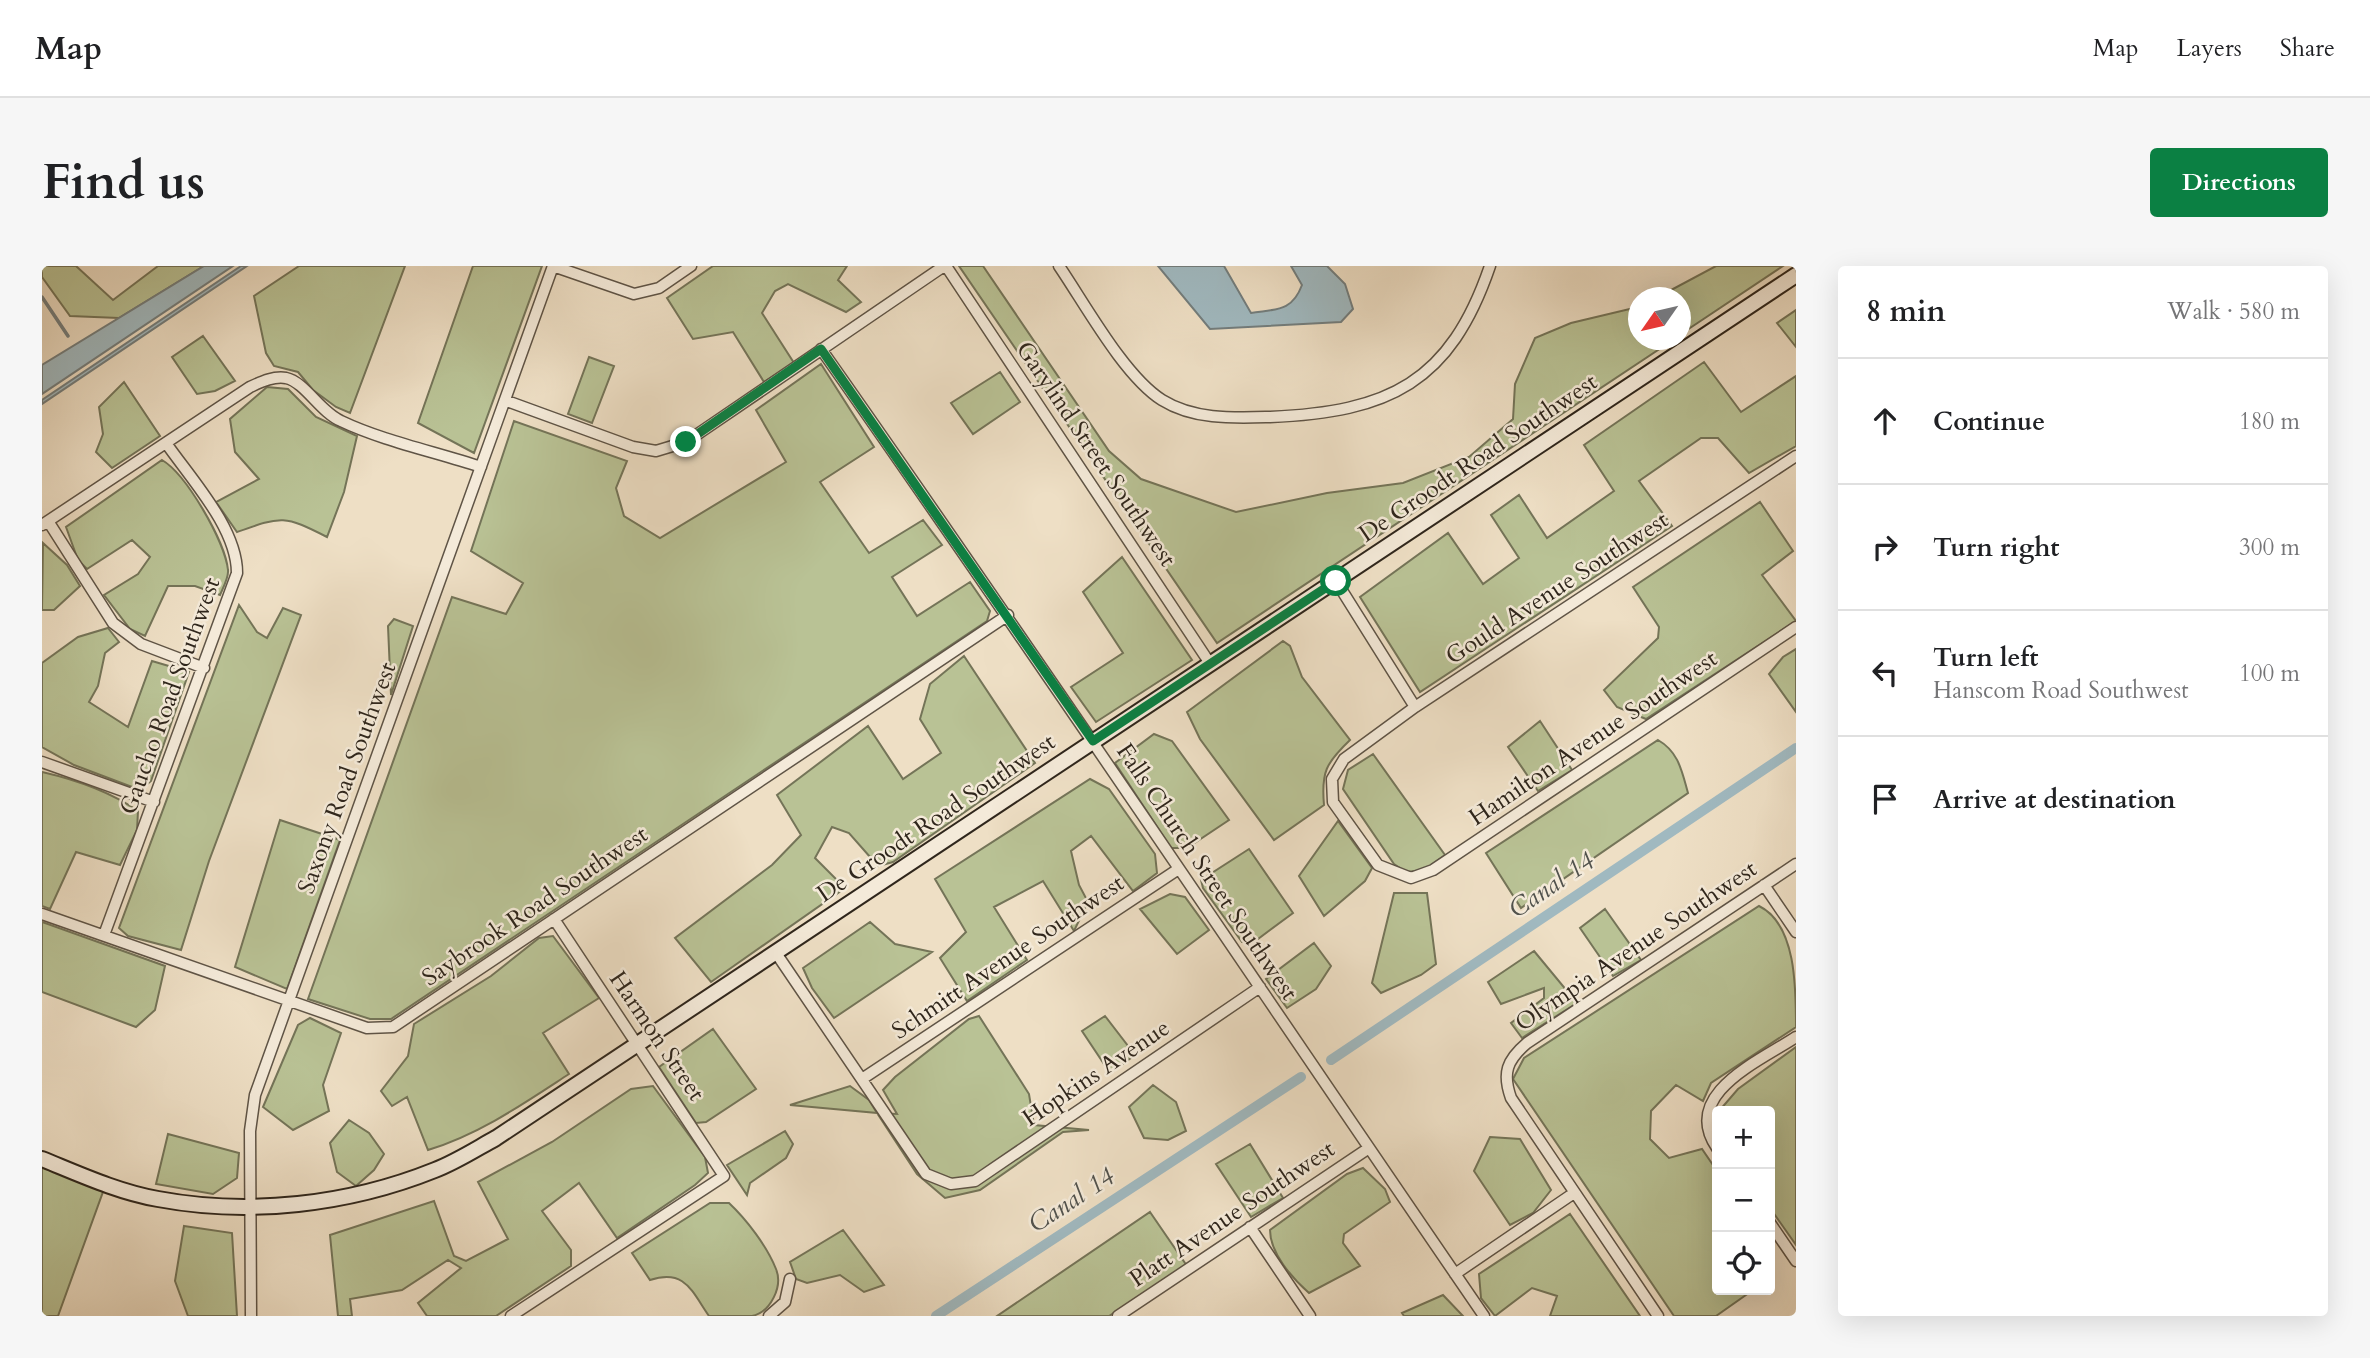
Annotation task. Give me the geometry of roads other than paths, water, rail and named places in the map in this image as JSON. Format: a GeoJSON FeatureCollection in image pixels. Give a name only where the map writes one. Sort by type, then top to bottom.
{"type":"FeatureCollection","features":[{"type":"Feature","properties":{"kind":"street"},"geometry":{"type":"LineString","coordinates":[[553,266],[634,294],[659,288],[691,266]]}},
{"type":"Feature","properties":{"kind":"street","name":"Saxony Road Southwest"},"geometry":{"type":"LineString","coordinates":[[251,1316],[250,1131],[255,1095],[507,401],[553,266]]}},
{"type":"Feature","properties":{"kind":"street"},"geometry":{"type":"LineString","coordinates":[[507,401],[633,447],[656,451],[686,442],[945,266]]}},
{"type":"Feature","properties":{"kind":"street","name":"Garylind Street Southwest"},"geometry":{"type":"LineString","coordinates":[[945,266],[1211,665]]}},
{"type":"Feature","properties":{"kind":"street"},"geometry":{"type":"LineString","coordinates":[[1059,266],[1133,374],[1162,400],[1200,415],[1238,418],[1326,415],[1367,405],[1401,390],[1438,363],[1459,335],[1476,307],[1490,266]]}},
{"type":"Feature","properties":{"kind":"street","name":"De Groodt Road Southwest"},"geometry":{"type":"LineString","coordinates":[[42,1159],[157,1199],[251,1208],[301,1205],[373,1191],[436,1170],[496,1138],[638,1045],[1796,275]]}},
{"type":"Feature","properties":{"kind":"street","name":"Falls Church Street Southwest"},"geometry":{"type":"LineString","coordinates":[[821,349],[1008,615],[1177,870],[1484,1316]]}},
{"type":"Feature","properties":{"kind":"street"},"geometry":{"type":"LineString","coordinates":[[204,668],[141,644],[113,623],[45,523],[250,387],[267,379],[283,377],[296,381],[313,401],[342,422],[481,467]]}},
{"type":"Feature","properties":{"kind":"street","name":"Gaucho Road Southwest"},"geometry":{"type":"LineString","coordinates":[[104,935],[237,573],[237,554],[230,535],[166,443]]}},
{"type":"Feature","properties":{"kind":"street","name":"Gould Avenue Southwest"},"geometry":{"type":"LineString","coordinates":[[1344,759],[1415,707],[1796,456]]}},
{"type":"Feature","properties":{"kind":"street"},"geometry":{"type":"LineString","coordinates":[[1336,581],[1415,707]]}},
{"type":"Feature","properties":{"kind":"street","name":"Saybrook Road Southwest"},"geometry":{"type":"LineString","coordinates":[[42,914],[367,1028],[393,1027],[1008,615]]}},
{"type":"Feature","properties":{"kind":"street","name":"Hamilton Avenue Southwest"},"geometry":{"type":"LineString","coordinates":[[1344,759],[1332,779],[1333,803],[1378,865],[1410,878],[1433,870],[1796,627]]}},
{"type":"Feature","properties":{"kind":"street"},"geometry":{"type":"LineString","coordinates":[[42,762],[154,802]]}},
{"type":"Feature","properties":{"kind":"street","name":"Olympia Avenue Southwest"},"geometry":{"type":"LineString","coordinates":[[1574,1193],[1511,1098],[1506,1083],[1506,1069],[1514,1054],[1796,864]]}},
{"type":"Feature","properties":{"kind":"street","name":"Schmitt Avenue Southwest"},"geometry":{"type":"LineString","coordinates":[[862,1079],[1177,870]]}},
{"type":"Feature","properties":{"kind":"street"},"geometry":{"type":"LineString","coordinates":[[1764,885],[1796,932]]}},
{"type":"Feature","properties":{"kind":"street","name":"Harmon Street"},"geometry":{"type":"LineString","coordinates":[[511,1316],[724,1176],[554,919]]}},
{"type":"Feature","properties":{"kind":"street"},"geometry":{"type":"LineString","coordinates":[[776,953],[862,1079]]}},
{"type":"Feature","properties":{"kind":"street","name":"Hopkins Avenue"},"geometry":{"type":"LineString","coordinates":[[862,1079],[926,1174],[951,1184],[975,1181],[1260,987]]}},
{"type":"Feature","properties":{"kind":"street"},"geometry":{"type":"LineString","coordinates":[[1712,1138],[1707,1127],[1707,1110],[1715,1095],[1796,1037]]}},
{"type":"Feature","properties":{"kind":"street","name":"Platt Avenue Southwest"},"geometry":{"type":"LineString","coordinates":[[1118,1316],[1134,1312],[1250,1227],[1369,1148]]}},
{"type":"Feature","properties":{"kind":"street"},"geometry":{"type":"LineString","coordinates":[[1455,1274],[1574,1193],[1658,1316]]}},
{"type":"Feature","properties":{"kind":"street"},"geometry":{"type":"LineString","coordinates":[[1250,1227],[1310,1316]]}},
{"type":"Feature","properties":{"kind":"street"},"geometry":{"type":"LineString","coordinates":[[1775,1230],[1796,1261]]}},
{"type":"Feature","properties":{"kind":"street"},"geometry":{"type":"LineString","coordinates":[[769,1316],[785,1302],[790,1279]]}},
{"type":"Feature","properties":{"kind":"water"},"geometry":{"type":"Polygon","coordinates":[[[204,266],[233,266],[42,394],[42,365],[204,266]]]}},
{"type":"Feature","properties":{"kind":"water"},"geometry":{"type":"Polygon","coordinates":[[[241,266],[247,266],[42,404],[42,400],[241,266]]]}},
{"type":"Feature","properties":{"kind":"water"},"geometry":{"type":"Polygon","coordinates":[[[1158,266],[1224,266],[1251,313],[1282,308],[1293,300],[1302,285],[1291,266],[1327,266],[1345,284],[1353,309],[1341,322],[1210,329],[1158,266]]]}},
{"type":"Feature","properties":{"kind":"waterway"},"geometry":{"type":"LineString","coordinates":[[42,297],[68,336]]}},
{"type":"Feature","properties":{"kind":"waterway","name":"Canal 14"},"geometry":{"type":"LineString","coordinates":[[1331,1060],[1796,748]]}},
{"type":"Feature","properties":{"kind":"waterway","name":"Canal 14"},"geometry":{"type":"LineString","coordinates":[[936,1316],[1301,1077]]}}]}
